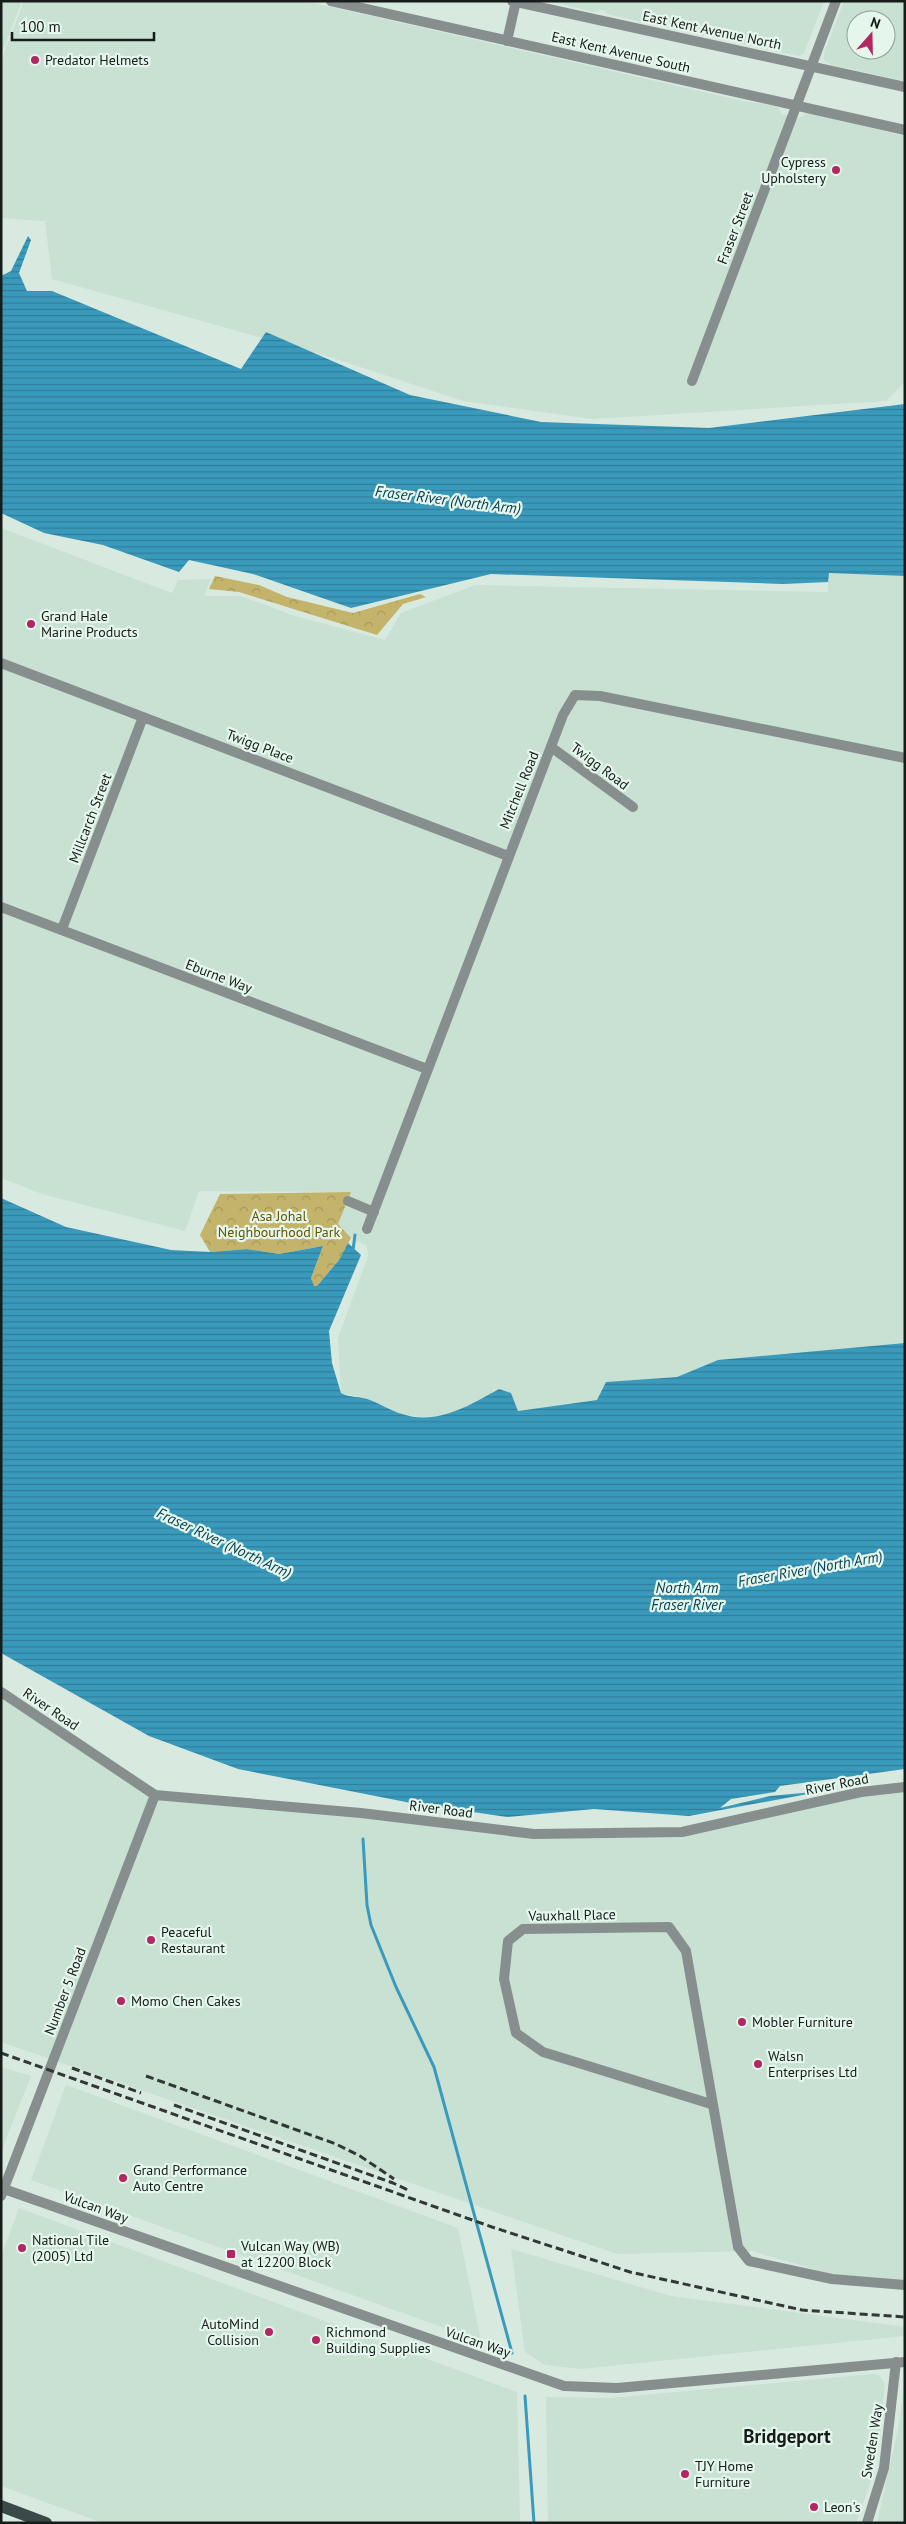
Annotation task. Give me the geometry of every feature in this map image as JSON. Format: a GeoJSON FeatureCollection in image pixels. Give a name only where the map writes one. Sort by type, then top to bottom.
{"type":"FeatureCollection","features":[{"type":"Feature","properties":{"kind":"main road"},"geometry":{"type":"LineString","coordinates":[[1,2506],[46,2523]]}},
{"type":"Feature","properties":{"kind":"street","name":"East Kent Avenue South"},"geometry":{"type":"LineString","coordinates":[[330,1],[796,104],[905,130]]}},
{"type":"Feature","properties":{"kind":"street","name":"Fraser Street"},"geometry":{"type":"LineString","coordinates":[[692,381],[836,1]]}},
{"type":"Feature","properties":{"kind":"street"},"geometry":{"type":"LineString","coordinates":[[507,41],[514,2]]}},
{"type":"Feature","properties":{"kind":"street","name":"East Kent Avenue North"},"geometry":{"type":"LineString","coordinates":[[514,2],[905,87]]}},
{"type":"Feature","properties":{"kind":"street","name":"Twigg Place"},"geometry":{"type":"LineString","coordinates":[[1,663],[508,856]]}},
{"type":"Feature","properties":{"kind":"street","name":"Mitchell Road"},"geometry":{"type":"LineString","coordinates":[[367,1229],[563,715],[576,695],[593,695],[905,758]]}},
{"type":"Feature","properties":{"kind":"street","name":"Millcarch Street"},"geometry":{"type":"LineString","coordinates":[[62,930],[143,717]]}},
{"type":"Feature","properties":{"kind":"street","name":"Twigg Road"},"geometry":{"type":"LineString","coordinates":[[551,747],[633,807]]}},
{"type":"Feature","properties":{"kind":"street","name":"Eburne Way"},"geometry":{"type":"LineString","coordinates":[[1,907],[427,1069]]}},
{"type":"Feature","properties":{"kind":"street"},"geometry":{"type":"LineString","coordinates":[[348,1201],[374,1212]]}},
{"type":"Feature","properties":{"kind":"street","name":"River Road"},"geometry":{"type":"LineString","coordinates":[[1,1692],[155,1795],[361,1813],[534,1834],[682,1832],[861,1792],[905,1787]]}},
{"type":"Feature","properties":{"kind":"street","name":"Number 5 Road"},"geometry":{"type":"LineString","coordinates":[[3,2192],[155,1795]]}},
{"type":"Feature","properties":{"kind":"street","name":"Vauxhall Place"},"geometry":{"type":"LineString","coordinates":[[711,2104],[543,2052],[516,2033],[504,1980],[508,1941],[523,1929],[669,1928],[686,1951],[711,2104],[738,2247],[749,2261],[832,2279],[905,2285]]}},
{"type":"Feature","properties":{"kind":"street","name":"Vulcan Way"},"geometry":{"type":"LineString","coordinates":[[3,2192],[564,2386],[617,2388],[900,2362]]}},
{"type":"Feature","properties":{"kind":"street","name":"Sweden Way"},"geometry":{"type":"LineString","coordinates":[[867,2523],[884,2468],[900,2362]]}},
{"type":"Feature","properties":{"kind":"shaded area"},"geometry":{"type":"Polygon","coordinates":[[[1,1],[22,1],[1,55],[1,1]]]}},
{"type":"Feature","properties":{"kind":"shaded area"},"geometry":{"type":"Polygon","coordinates":[[[24,1],[305,1],[743,101],[775,106],[779,108],[781,114],[799,118],[808,113],[905,136],[905,382],[886,401],[593,419],[463,401],[333,358],[52,279],[45,221],[1,218],[1,61],[24,1]]]}},
{"type":"Feature","properties":{"kind":"shaded area"},"geometry":{"type":"Polygon","coordinates":[[[549,1],[824,1],[804,53],[799,56],[607,14],[601,10],[594,12],[549,1]]]}},
{"type":"Feature","properties":{"kind":"shaded area"},"geometry":{"type":"Polygon","coordinates":[[[844,1],[905,1],[905,81],[832,65],[824,60],[824,53],[844,1]]]}},
{"type":"Feature","properties":{"kind":"shaded area"},"geometry":{"type":"Polygon","coordinates":[[[1,528],[172,593],[178,580],[211,579],[204,596],[241,596],[295,616],[385,640],[401,613],[475,585],[828,592],[828,573],[905,576],[905,1343],[718,1360],[677,1377],[606,1382],[598,1400],[517,1411],[499,1389],[450,1415],[423,1417],[403,1415],[364,1398],[341,1393],[338,1338],[368,1256],[367,1246],[351,1238],[338,1224],[351,1192],[199,1191],[185,1231],[42,1194],[1,1178],[1,528]]]}},
{"type":"Feature","properties":{"kind":"shaded area"},"geometry":{"type":"Polygon","coordinates":[[[1,1692],[155,1795],[534,1834],[682,1832],[905,1787],[905,2280],[831,2274],[752,2251],[617,2254],[1,2042],[1,1692]]]}},
{"type":"Feature","properties":{"kind":"shaded area"},"geometry":{"type":"Polygon","coordinates":[[[1,2067],[31,2076],[1,2152],[1,2067]]]}},
{"type":"Feature","properties":{"kind":"shaded area"},"geometry":{"type":"Polygon","coordinates":[[[66,2085],[458,2228],[481,2341],[31,2180],[66,2085]]]}},
{"type":"Feature","properties":{"kind":"shaded area"},"geometry":{"type":"Polygon","coordinates":[[[19,2208],[517,2392],[520,2523],[103,2523],[1,2486],[1,2256],[19,2208]]]}},
{"type":"Feature","properties":{"kind":"shaded area"},"geometry":{"type":"Polygon","coordinates":[[[511,2249],[671,2296],[905,2327],[905,2336],[581,2369],[545,2365],[525,2352],[511,2249]]]}},
{"type":"Feature","properties":{"kind":"shaded area"},"geometry":{"type":"Polygon","coordinates":[[[873,2374],[879,2375],[885,2384],[878,2449],[873,2475],[856,2523],[548,2523],[546,2397],[610,2398],[873,2374]]]}},
{"type":"Feature","properties":{"kind":"shaded area"},"geometry":{"type":"Polygon","coordinates":[[[905,2376],[905,2523],[877,2523],[899,2424],[905,2376]]]}},
{"type":"Feature","properties":{"kind":"green space"},"geometry":{"type":"Polygon","coordinates":[[[215,576],[259,585],[287,597],[353,613],[420,594],[426,597],[403,604],[377,635],[239,592],[209,589],[215,576]]]}},
{"type":"Feature","properties":{"kind":"green space","name":"Asa Johal Neighbourhood Park"},"geometry":{"type":"Polygon","coordinates":[[[351,1192],[338,1224],[351,1238],[339,1260],[317,1286],[313,1286],[311,1278],[323,1246],[279,1254],[247,1249],[210,1252],[200,1235],[220,1194],[351,1192]]]}},
{"type":"Feature","properties":{"kind":"water","name":"Fraser River (North Arm)"},"geometry":{"type":"Polygon","coordinates":[[[28,236],[31,240],[19,273],[27,291],[52,291],[241,369],[266,332],[410,395],[541,422],[709,428],[905,404],[905,576],[829,573],[828,582],[783,584],[491,574],[351,608],[253,574],[189,560],[179,572],[103,545],[44,533],[1,513],[1,276],[11,271],[28,236]]]}},
{"type":"Feature","properties":{"kind":"water","name":"North Arm Fraser River"},"geometry":{"type":"Polygon","coordinates":[[[1,1198],[66,1227],[171,1250],[210,1252],[247,1249],[279,1254],[323,1246],[311,1278],[314,1286],[317,1286],[339,1260],[348,1243],[361,1255],[329,1331],[332,1363],[341,1393],[366,1399],[398,1413],[415,1417],[440,1416],[453,1412],[499,1389],[511,1393],[518,1411],[597,1400],[606,1382],[677,1377],[718,1360],[905,1343],[905,1776],[689,1816],[594,1809],[507,1817],[411,1803],[238,1769],[149,1736],[1,1653],[1,1198]]]}},
{"type":"Feature","properties":{"kind":"pier"},"geometry":{"type":"Polygon","coordinates":[[[905,1769],[905,1779],[846,1789],[770,1796],[720,1808],[731,1799],[775,1792],[780,1786],[905,1769]]]}},
{"type":"Feature","properties":{"kind":"waterway"},"geometry":{"type":"LineString","coordinates":[[353,1250],[355,1235]]}},
{"type":"Feature","properties":{"kind":"waterway"},"geometry":{"type":"LineString","coordinates":[[363,1839],[367,1905],[371,1925],[396,1987],[434,2067],[512,2353]]}},
{"type":"Feature","properties":{"kind":"waterway"},"geometry":{"type":"LineString","coordinates":[[525,2396],[534,2523]]}},
{"type":"Feature","properties":{"kind":"railway"},"geometry":{"type":"LineString","coordinates":[[1,2053],[492,2227],[630,2272],[802,2310],[905,2317]]}},
{"type":"Feature","properties":{"kind":"railway"},"geometry":{"type":"LineString","coordinates":[[72,2068],[141,2093]]}},
{"type":"Feature","properties":{"kind":"railway"},"geometry":{"type":"LineString","coordinates":[[146,2076],[336,2144],[360,2156],[394,2179]]}},
{"type":"Feature","properties":{"kind":"railway"},"geometry":{"type":"LineString","coordinates":[[174,2105],[408,2190]]}},
{"type":"Feature","properties":{"kind":"place","name":"Predator Helmets"},"geometry":{"type":"Point","coordinates":[35,60]}},
{"type":"Feature","properties":{"kind":"place","name":"Cypress Upholstery"},"geometry":{"type":"Point","coordinates":[836,170]}},
{"type":"Feature","properties":{"kind":"place","name":"Grand Hale Marine Products"},"geometry":{"type":"Point","coordinates":[31,624]}},
{"type":"Feature","properties":{"kind":"place","name":"Peaceful Restaurant"},"geometry":{"type":"Point","coordinates":[151,1940]}},
{"type":"Feature","properties":{"kind":"place","name":"Momo Chen Cakes"},"geometry":{"type":"Point","coordinates":[121,2001]}},
{"type":"Feature","properties":{"kind":"place","name":"Mobler Furniture"},"geometry":{"type":"Point","coordinates":[742,2022]}},
{"type":"Feature","properties":{"kind":"place","name":"Walsn Enterprises Ltd"},"geometry":{"type":"Point","coordinates":[758,2064]}},
{"type":"Feature","properties":{"kind":"place","name":"Grand Performance Auto Centre"},"geometry":{"type":"Point","coordinates":[123,2178]}},
{"type":"Feature","properties":{"kind":"place","name":"National Tile (2005) Ltd"},"geometry":{"type":"Point","coordinates":[22,2248]}},
{"type":"Feature","properties":{"kind":"place","name":"Vulcan Way (WB) at 12200 Block"},"geometry":{"type":"Point","coordinates":[231,2254]}},
{"type":"Feature","properties":{"kind":"place","name":"AutoMind Collision"},"geometry":{"type":"Point","coordinates":[269,2332]}},
{"type":"Feature","properties":{"kind":"place","name":"Richmond Building Supplies"},"geometry":{"type":"Point","coordinates":[316,2340]}},
{"type":"Feature","properties":{"kind":"place","name":"TJY Home Furniture"},"geometry":{"type":"Point","coordinates":[685,2474]}},
{"type":"Feature","properties":{"kind":"place","name":"Leon's"},"geometry":{"type":"Point","coordinates":[814,2507]}},
{"type":"Feature","properties":{"kind":"district","name":"Bridgeport"},"geometry":{"type":"Point","coordinates":[787,2436]}}]}
